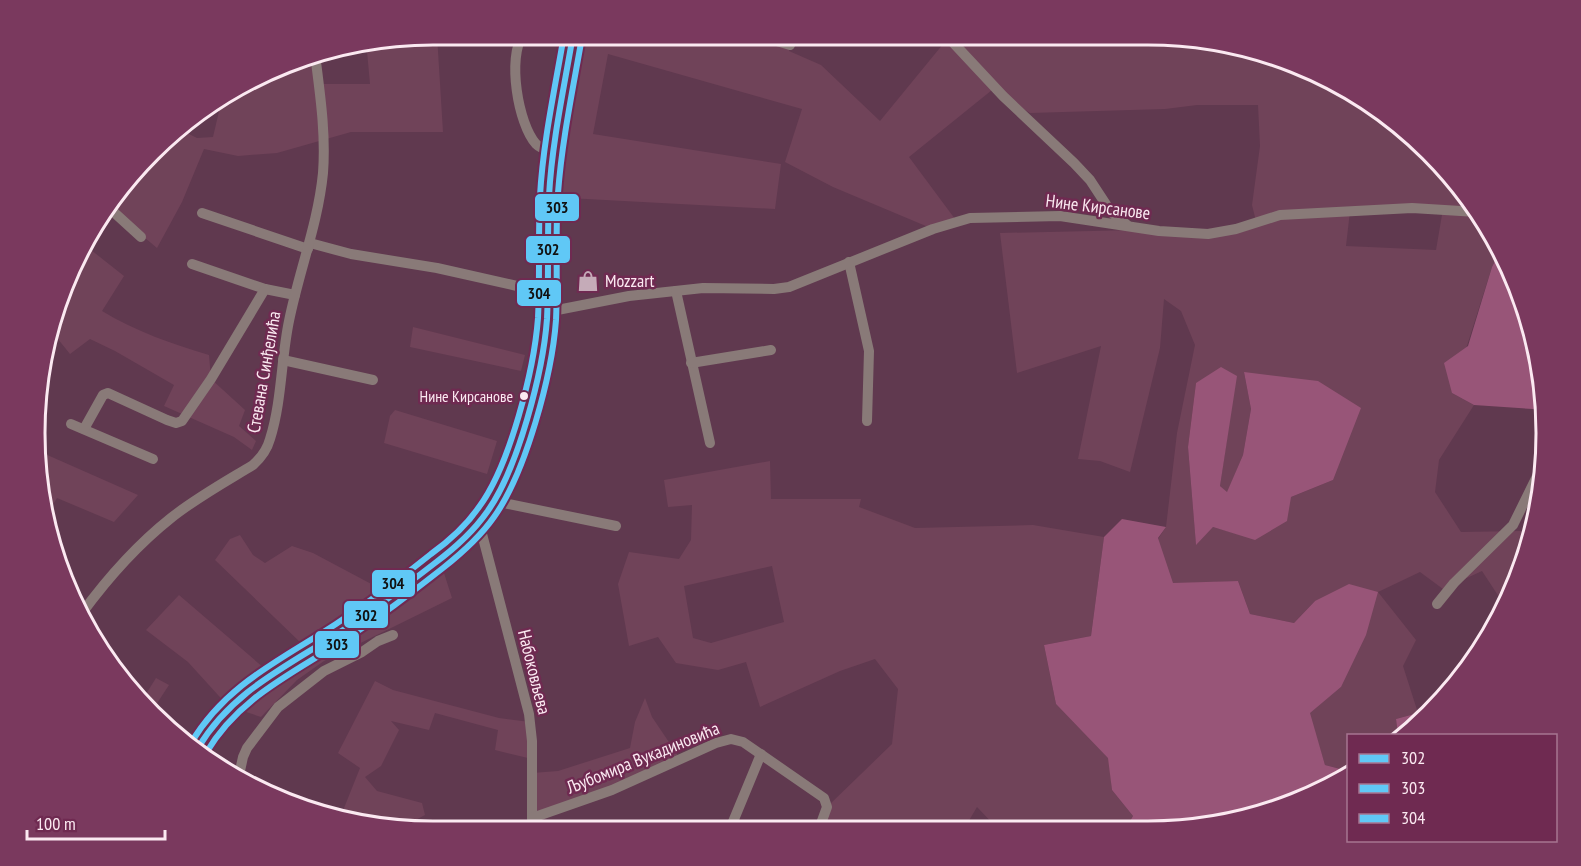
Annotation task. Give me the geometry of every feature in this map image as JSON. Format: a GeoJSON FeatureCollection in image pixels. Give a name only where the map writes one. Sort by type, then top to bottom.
{"type":"FeatureCollection","features":[{"type":"Feature","properties":{"kind":"main road"},"geometry":{"type":"LineString","coordinates":[[201,744],[216,720],[246,691],[369,613],[477,525],[494,501],[507,475],[527,413],[542,354],[547,312],[549,197],[553,152],[571,45]]}},
{"type":"Feature","properties":{"kind":"street"},"geometry":{"type":"LineString","coordinates":[[518,45],[514,65],[521,109],[535,143],[553,152]]}},
{"type":"Feature","properties":{"kind":"street"},"geometry":{"type":"LineString","coordinates":[[955,45],[1003,96],[1090,180],[1118,220],[1133,228]]}},
{"type":"Feature","properties":{"kind":"street","name":"Стевана Синђелића"},"geometry":{"type":"LineString","coordinates":[[86,608],[109,579],[170,519],[203,495],[253,465],[268,447],[295,295],[309,246],[320,192],[323,115],[316,63]]}},
{"type":"Feature","properties":{"kind":"street","name":"Нине Кирсанове"},"geometry":{"type":"LineString","coordinates":[[547,312],[629,296],[703,288],[782,288],[806,281],[933,229],[970,218],[1060,216],[1133,228],[1208,234],[1236,229],[1280,215],[1412,208],[1467,211]]}},
{"type":"Feature","properties":{"kind":"street"},"geometry":{"type":"LineString","coordinates":[[114,212],[141,237]]}},
{"type":"Feature","properties":{"kind":"street"},"geometry":{"type":"LineString","coordinates":[[202,213],[309,246],[437,268],[525,287],[537,284],[548,276]]}},
{"type":"Feature","properties":{"kind":"street"},"geometry":{"type":"LineString","coordinates":[[849,262],[869,351],[867,421]]}},
{"type":"Feature","properties":{"kind":"street"},"geometry":{"type":"LineString","coordinates":[[192,264],[265,290],[295,295]]}},
{"type":"Feature","properties":{"kind":"street"},"geometry":{"type":"LineString","coordinates":[[525,287],[547,312]]}},
{"type":"Feature","properties":{"kind":"street"},"geometry":{"type":"LineString","coordinates":[[84,429],[103,395],[108,393],[176,423],[185,418],[265,290]]}},
{"type":"Feature","properties":{"kind":"street"},"geometry":{"type":"LineString","coordinates":[[676,291],[710,443]]}},
{"type":"Feature","properties":{"kind":"street"},"geometry":{"type":"LineString","coordinates":[[691,363],[771,350]]}},
{"type":"Feature","properties":{"kind":"street"},"geometry":{"type":"LineString","coordinates":[[283,360],[373,380]]}},
{"type":"Feature","properties":{"kind":"street"},"geometry":{"type":"LineString","coordinates":[[71,424],[153,459]]}},
{"type":"Feature","properties":{"kind":"street"},"geometry":{"type":"LineString","coordinates":[[1437,604],[1454,583],[1513,525],[1533,485]]}},
{"type":"Feature","properties":{"kind":"street"},"geometry":{"type":"LineString","coordinates":[[494,501],[616,526]]}},
{"type":"Feature","properties":{"kind":"street","name":"Набоковљева"},"geometry":{"type":"LineString","coordinates":[[477,525],[482,534],[529,714],[532,741],[533,821]]}},
{"type":"Feature","properties":{"kind":"street"},"geometry":{"type":"LineString","coordinates":[[240,770],[247,748],[278,706],[324,671],[393,635]]}},
{"type":"Feature","properties":{"kind":"street","name":"Љубомира Вукадиновића"},"geometry":{"type":"LineString","coordinates":[[532,818],[612,790],[731,740],[742,742],[824,798],[827,807],[822,821]]}},
{"type":"Feature","properties":{"kind":"street"},"geometry":{"type":"LineString","coordinates":[[733,821],[761,754]]}},
{"type":"Feature","properties":{"kind":"shaded area"},"geometry":{"type":"Polygon","coordinates":[[[438,45],[443,132],[351,132],[277,153],[238,156],[204,149],[182,202],[157,248],[114,212],[141,177],[187,133],[197,138],[213,137],[220,108],[261,85],[316,64],[319,84],[370,84],[367,51],[438,45]]]}},
{"type":"Feature","properties":{"kind":"shaded area"},"geometry":{"type":"Polygon","coordinates":[[[572,45],[790,45],[789,51],[821,65],[880,121],[942,45],[1148,45],[1199,48],[1248,58],[1320,85],[1364,110],[1404,141],[1440,177],[1456,197],[1471,217],[1495,260],[1452,393],[1474,405],[1439,460],[1435,492],[1461,532],[1523,533],[1499,597],[1482,571],[1443,589],[1420,572],[1378,592],[1416,640],[1403,666],[1418,711],[1396,719],[1397,730],[1393,734],[1347,734],[1347,766],[1341,769],[1325,765],[1309,713],[1341,687],[1315,601],[1294,623],[1250,614],[1238,581],[1172,584],[1158,539],[1166,527],[1177,433],[1195,345],[1181,311],[1164,299],[1160,348],[1130,472],[1100,461],[1078,459],[1101,346],[1017,373],[1000,233],[1178,229],[1208,234],[1256,221],[1252,205],[1260,146],[1258,105],[1197,105],[1165,109],[1030,113],[992,90],[909,157],[955,219],[933,229],[833,187],[785,162],[802,109],[608,54],[593,134],[781,164],[775,209],[549,197],[572,45]],[[1443,209],[1350,211],[1346,246],[1436,250],[1443,209]],[[1244,372],[1251,409],[1243,455],[1227,493],[1220,486],[1236,376],[1196,383],[1188,447],[1196,544],[1213,527],[1255,539],[1291,497],[1333,480],[1244,372]]]}},
{"type":"Feature","properties":{"kind":"shaded area"},"geometry":{"type":"Polygon","coordinates":[[[91,250],[124,276],[102,311],[127,325],[209,355],[211,379],[245,410],[239,426],[256,441],[252,450],[234,437],[164,406],[174,385],[115,351],[90,339],[70,354],[57,338],[66,308],[91,250]]]}},
{"type":"Feature","properties":{"kind":"shaded area"},"geometry":{"type":"Polygon","coordinates":[[[1495,260],[1523,333],[1533,382],[1535,410],[1474,405],[1452,393],[1444,363],[1468,346],[1495,260]]]}},
{"type":"Feature","properties":{"kind":"shaded area"},"geometry":{"type":"Polygon","coordinates":[[[413,327],[525,355],[521,371],[410,347],[413,327]]]}},
{"type":"Feature","properties":{"kind":"shaded area"},"geometry":{"type":"Polygon","coordinates":[[[1221,367],[1237,376],[1220,486],[1227,492],[1243,455],[1251,409],[1244,372],[1318,381],[1361,408],[1333,480],[1291,497],[1287,521],[1255,540],[1213,527],[1196,545],[1188,447],[1196,383],[1221,367]]]}},
{"type":"Feature","properties":{"kind":"shaded area"},"geometry":{"type":"Polygon","coordinates":[[[395,410],[497,441],[487,474],[384,443],[390,416],[395,410]]]}},
{"type":"Feature","properties":{"kind":"shaded area"},"geometry":{"type":"Polygon","coordinates":[[[46,454],[138,495],[114,522],[57,498],[52,507],[46,454]]]}},
{"type":"Feature","properties":{"kind":"shaded area"},"geometry":{"type":"Polygon","coordinates":[[[770,461],[771,499],[861,499],[859,507],[915,528],[1033,525],[1104,537],[1091,636],[1044,645],[1056,704],[1109,758],[1112,790],[1133,816],[1130,821],[990,821],[977,807],[969,821],[824,821],[827,807],[892,744],[898,689],[875,659],[840,671],[760,707],[746,662],[718,670],[676,663],[658,637],[629,646],[618,584],[629,552],[679,559],[691,540],[692,505],[668,507],[664,480],[770,461]],[[772,566],[684,586],[693,638],[711,643],[784,622],[772,566]]]}},
{"type":"Feature","properties":{"kind":"shaded area"},"geometry":{"type":"Polygon","coordinates":[[[1122,519],[1166,527],[1158,538],[1173,583],[1238,581],[1250,614],[1294,623],[1315,601],[1349,584],[1378,592],[1366,635],[1341,687],[1310,713],[1325,765],[1341,769],[1320,781],[1273,800],[1224,814],[1173,820],[1130,821],[1133,816],[1112,790],[1108,758],[1056,704],[1044,645],[1091,636],[1104,537],[1122,519]]]}},
{"type":"Feature","properties":{"kind":"shaded area"},"geometry":{"type":"Polygon","coordinates":[[[240,535],[253,555],[265,563],[292,546],[313,553],[392,595],[434,562],[444,573],[452,598],[324,661],[297,680],[261,717],[228,706],[188,662],[146,630],[179,595],[271,674],[316,646],[302,644],[215,560],[230,539],[240,535]]]}},
{"type":"Feature","properties":{"kind":"shaded area"},"geometry":{"type":"Polygon","coordinates":[[[156,678],[169,685],[156,704],[146,694],[156,678]]]}},
{"type":"Feature","properties":{"kind":"shaded area"},"geometry":{"type":"Polygon","coordinates":[[[375,681],[393,690],[499,718],[530,722],[532,759],[495,750],[498,730],[435,713],[429,730],[391,721],[399,730],[381,766],[365,777],[377,791],[422,803],[425,815],[415,820],[382,818],[342,810],[360,768],[338,753],[375,681]]]}},
{"type":"Feature","properties":{"kind":"shaded area"},"geometry":{"type":"Polygon","coordinates":[[[645,698],[652,717],[681,760],[532,818],[532,773],[558,771],[630,748],[635,722],[645,698]]]}},
{"type":"Feature","properties":{"kind":"shaded area"},"geometry":{"type":"Polygon","coordinates":[[[1415,714],[1397,730],[1396,719],[1415,714]]]}},
{"type":"Feature","properties":{"kind":"transit line","name":"304"},"geometry":{"type":"LineString","coordinates":[[194,739],[205,722],[238,689],[360,607],[451,538],[474,514],[490,489],[501,467],[519,416],[536,339],[542,176],[562,45]]}},
{"type":"Feature","properties":{"kind":"transit line","name":"302"},"geometry":{"type":"LineString","coordinates":[[201,744],[212,728],[244,695],[280,669],[364,616],[450,552],[476,526],[498,494],[519,446],[545,341],[551,176],[571,45]]}},
{"type":"Feature","properties":{"kind":"transit line","name":"303"},"geometry":{"type":"LineString","coordinates":[[208,749],[234,716],[268,688],[370,623],[457,557],[483,531],[506,498],[527,449],[543,395],[554,342],[558,193],[568,115],[581,45]]}},
{"type":"Feature","properties":{"kind":"place","name":"Mozzart"},"geometry":{"type":"Point","coordinates":[588,281]}},
{"type":"Feature","properties":{"kind":"place","name":"Нине Кирсанове"},"geometry":{"type":"Point","coordinates":[524,396]}}]}
